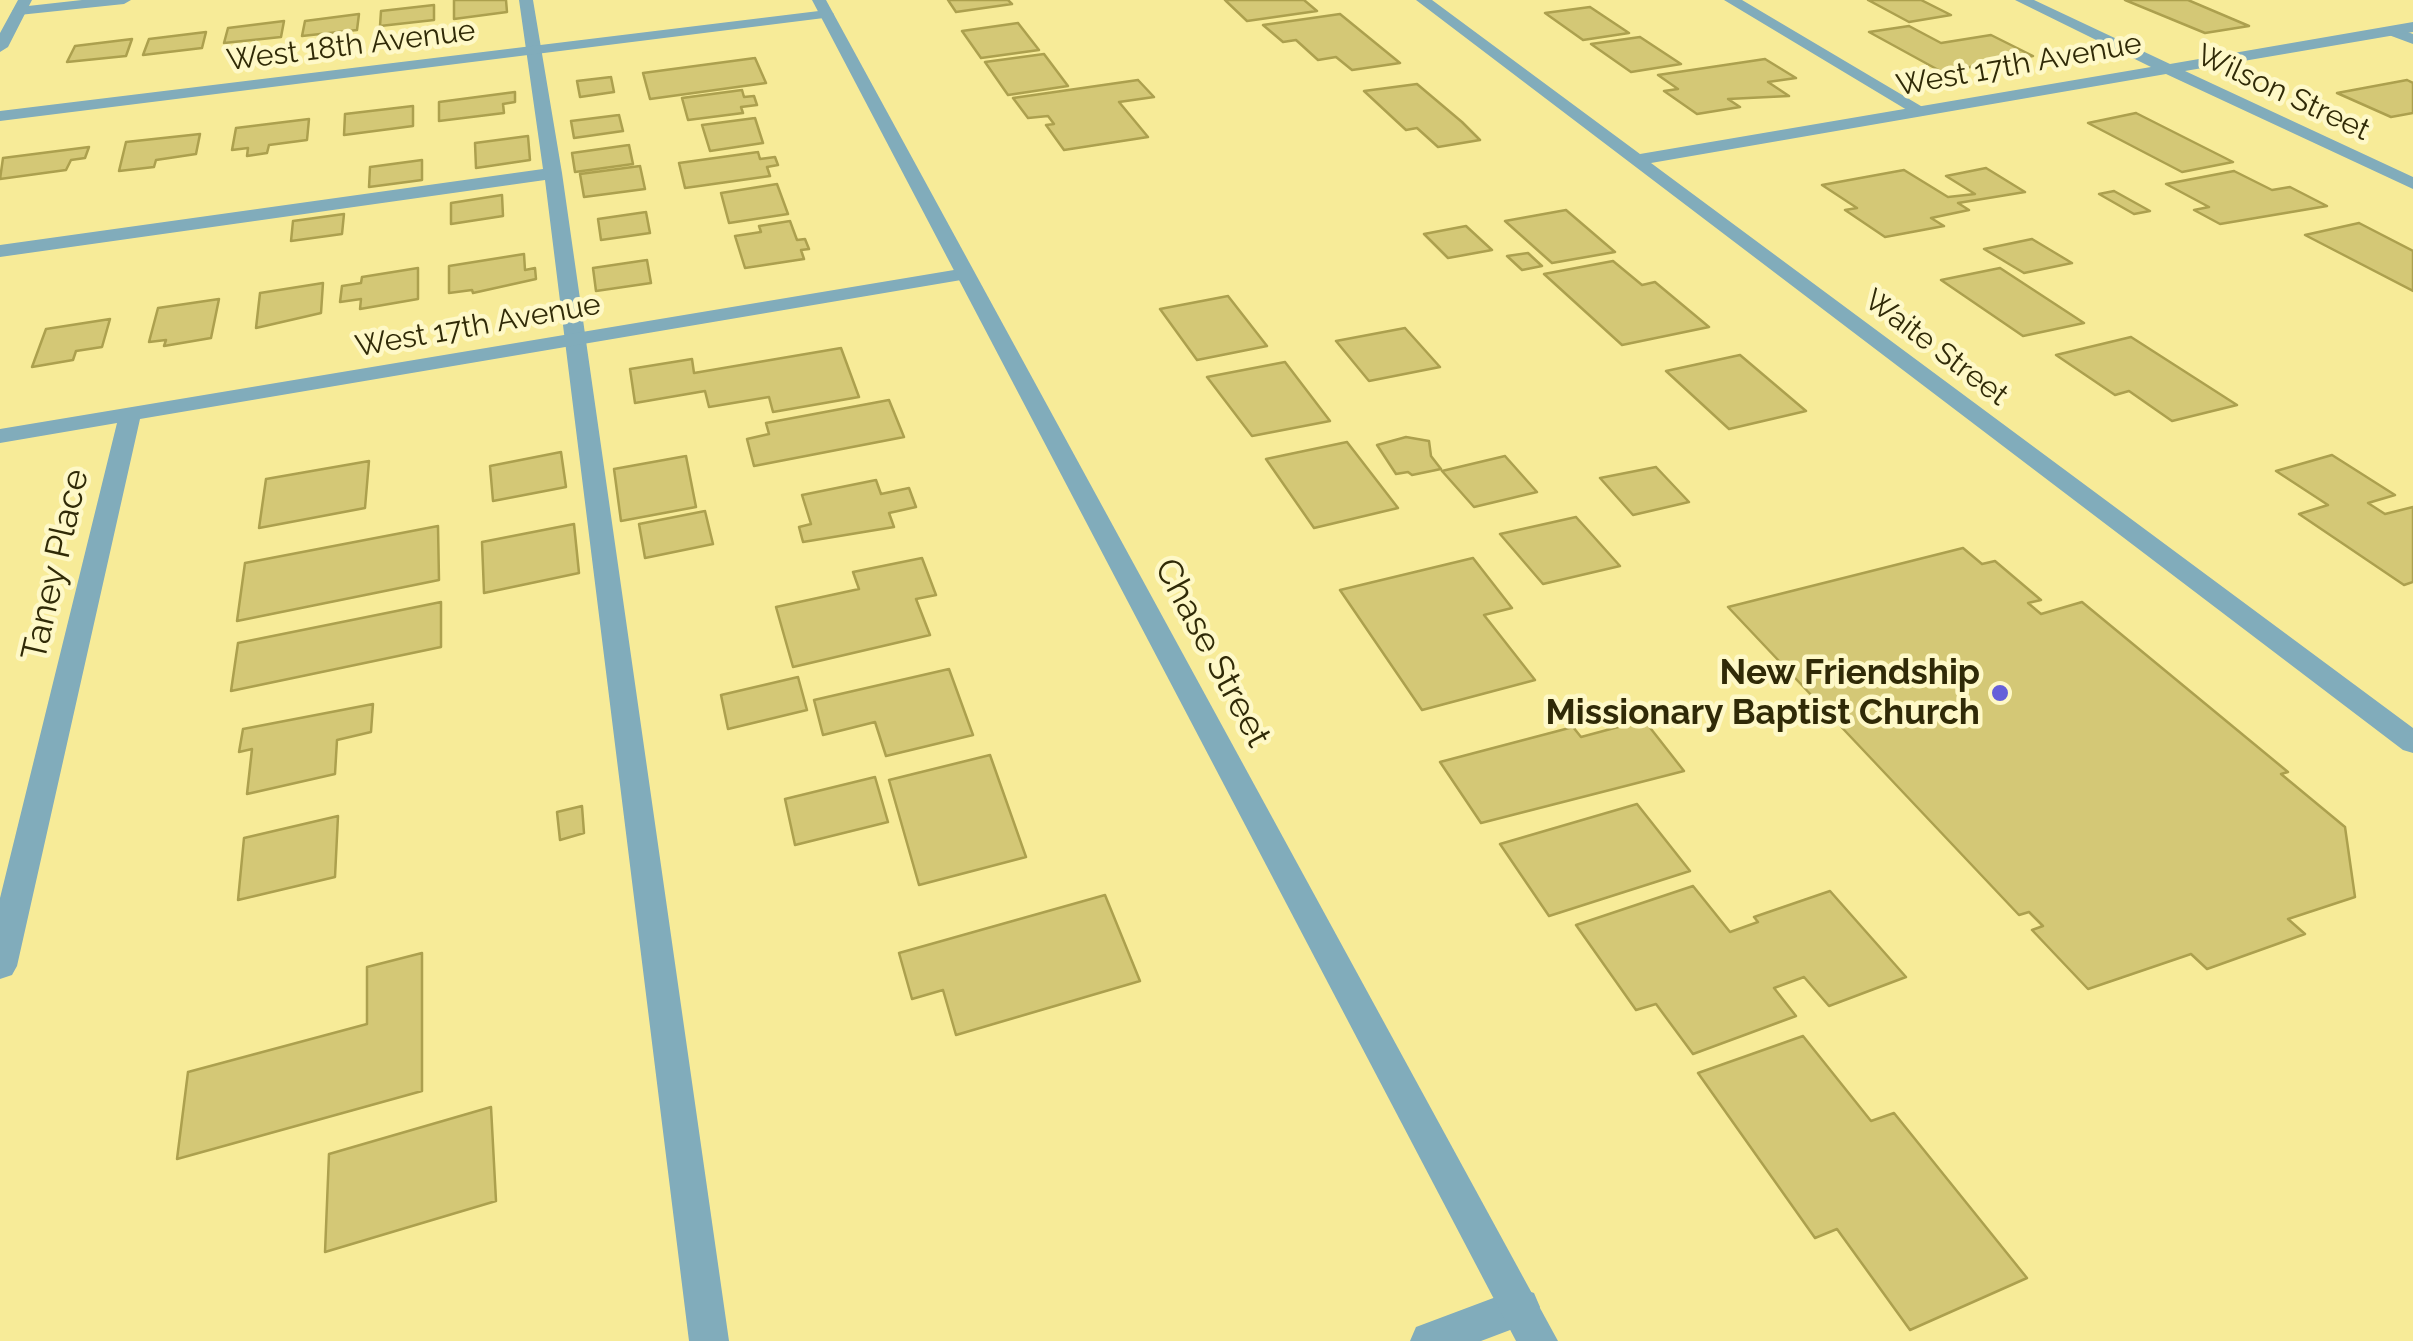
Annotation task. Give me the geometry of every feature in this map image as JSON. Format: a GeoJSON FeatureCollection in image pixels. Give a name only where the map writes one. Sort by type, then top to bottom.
{"type":"FeatureCollection","features":[{"type":"Feature","properties":{"kind":"street"},"geometry":{"type":"LineString","coordinates":[[0,47],[22,6],[124,0]]}},
{"type":"Feature","properties":{"kind":"street"},"geometry":{"type":"LineString","coordinates":[[526,0],[576,340],[709,1341]]}},
{"type":"Feature","properties":{"kind":"street","name":"Waite Street"},"geometry":{"type":"LineString","coordinates":[[1423,0],[2413,742]]}},
{"type":"Feature","properties":{"kind":"street"},"geometry":{"type":"LineString","coordinates":[[1731,0],[1924,112]]}},
{"type":"Feature","properties":{"kind":"street","name":"Wilson Street"},"geometry":{"type":"LineString","coordinates":[[2022,0],[2413,184]]}},
{"type":"Feature","properties":{"kind":"street","name":"West 18th Avenue"},"geometry":{"type":"LineString","coordinates":[[0,116],[534,51],[823,7]]}},
{"type":"Feature","properties":{"kind":"street","name":"Chase Street"},"geometry":{"type":"LineString","coordinates":[[823,7],[1529,1324]]}},
{"type":"Feature","properties":{"kind":"street","name":"West 17th Avenue"},"geometry":{"type":"LineString","coordinates":[[1635,160],[2413,26]]}},
{"type":"Feature","properties":{"kind":"street"},"geometry":{"type":"LineString","coordinates":[[2392,30],[2413,39]]}},
{"type":"Feature","properties":{"kind":"street"},"geometry":{"type":"LineString","coordinates":[[0,250],[553,172]]}},
{"type":"Feature","properties":{"kind":"street","name":"West 17th Avenue"},"geometry":{"type":"LineString","coordinates":[[0,436],[966,274]]}},
{"type":"Feature","properties":{"kind":"street","name":"Taney Place"},"geometry":{"type":"LineString","coordinates":[[0,966],[130,415]]}},
{"type":"Feature","properties":{"kind":"street"},"geometry":{"type":"LineString","coordinates":[[1430,1341],[1529,1324]]}},
{"type":"Feature","properties":{"kind":"building"},"geometry":{"type":"Polygon","coordinates":[[[454,0],[506,0],[507,12],[454,19],[454,0]]]}},
{"type":"Feature","properties":{"kind":"building"},"geometry":{"type":"Polygon","coordinates":[[[948,0],[1008,0],[1012,4],[956,12],[948,0]]]}},
{"type":"Feature","properties":{"kind":"building"},"geometry":{"type":"Polygon","coordinates":[[[1225,0],[1304,0],[1317,11],[1247,21],[1225,0]]]}},
{"type":"Feature","properties":{"kind":"building"},"geometry":{"type":"Polygon","coordinates":[[[1868,0],[1921,0],[1951,15],[1909,22],[1868,0]]]}},
{"type":"Feature","properties":{"kind":"building"},"geometry":{"type":"Polygon","coordinates":[[[2125,0],[2188,0],[2249,26],[2205,33],[2125,0]]]}},
{"type":"Feature","properties":{"kind":"building"},"geometry":{"type":"Polygon","coordinates":[[[434,5],[434,20],[380,26],[381,11],[434,5]]]}},
{"type":"Feature","properties":{"kind":"building"},"geometry":{"type":"Polygon","coordinates":[[[1590,7],[1629,33],[1583,40],[1545,13],[1590,7]]]}},
{"type":"Feature","properties":{"kind":"building"},"geometry":{"type":"Polygon","coordinates":[[[359,14],[357,30],[302,36],[305,21],[359,14]]]}},
{"type":"Feature","properties":{"kind":"building"},"geometry":{"type":"Polygon","coordinates":[[[1340,14],[1400,63],[1352,70],[1336,57],[1318,60],[1296,40],[1283,42],[1263,25],[1340,14]]]}},
{"type":"Feature","properties":{"kind":"building"},"geometry":{"type":"Polygon","coordinates":[[[284,21],[281,37],[224,43],[228,28],[284,21]]]}},
{"type":"Feature","properties":{"kind":"building"},"geometry":{"type":"Polygon","coordinates":[[[1018,23],[1039,50],[981,58],[962,31],[1018,23]]]}},
{"type":"Feature","properties":{"kind":"building"},"geometry":{"type":"Polygon","coordinates":[[[1909,26],[1941,43],[1991,35],[2033,56],[1942,72],[1869,32],[1909,26]]]}},
{"type":"Feature","properties":{"kind":"building"},"geometry":{"type":"Polygon","coordinates":[[[206,32],[202,48],[143,55],[149,39],[206,32]]]}},
{"type":"Feature","properties":{"kind":"building"},"geometry":{"type":"Polygon","coordinates":[[[1640,37],[1681,64],[1631,72],[1591,44],[1640,37]]]}},
{"type":"Feature","properties":{"kind":"building"},"geometry":{"type":"Polygon","coordinates":[[[132,39],[126,56],[67,62],[75,46],[132,39]]]}},
{"type":"Feature","properties":{"kind":"building"},"geometry":{"type":"Polygon","coordinates":[[[1044,54],[1068,86],[1008,95],[985,62],[1044,54]]]}},
{"type":"Feature","properties":{"kind":"building"},"geometry":{"type":"Polygon","coordinates":[[[755,58],[766,83],[650,99],[643,73],[755,58]]]}},
{"type":"Feature","properties":{"kind":"building"},"geometry":{"type":"Polygon","coordinates":[[[1765,59],[1796,78],[1768,82],[1789,96],[1728,99],[1740,107],[1697,114],[1664,91],[1678,89],[1658,75],[1765,59]]]}},
{"type":"Feature","properties":{"kind":"building"},"geometry":{"type":"Polygon","coordinates":[[[611,77],[614,92],[580,97],[577,81],[611,77]]]}},
{"type":"Feature","properties":{"kind":"building"},"geometry":{"type":"Polygon","coordinates":[[[1138,80],[1154,97],[1119,102],[1148,137],[1064,150],[1046,125],[1054,124],[1048,116],[1028,118],[1013,98],[1138,80]]]}},
{"type":"Feature","properties":{"kind":"building"},"geometry":{"type":"Polygon","coordinates":[[[2407,80],[2413,83],[2413,113],[2391,117],[2337,93],[2407,80]]]}},
{"type":"Feature","properties":{"kind":"building"},"geometry":{"type":"Polygon","coordinates":[[[1417,84],[1480,140],[1438,147],[1417,128],[1406,130],[1364,91],[1417,84]]]}},
{"type":"Feature","properties":{"kind":"building"},"geometry":{"type":"Polygon","coordinates":[[[742,90],[744,97],[754,96],[757,105],[741,107],[743,113],[688,120],[682,98],[742,90]]]}},
{"type":"Feature","properties":{"kind":"building"},"geometry":{"type":"Polygon","coordinates":[[[515,92],[515,102],[503,104],[504,113],[439,121],[439,102],[515,92]]]}},
{"type":"Feature","properties":{"kind":"building"},"geometry":{"type":"Polygon","coordinates":[[[413,106],[413,126],[344,135],[345,114],[413,106]]]}},
{"type":"Feature","properties":{"kind":"building"},"geometry":{"type":"Polygon","coordinates":[[[2136,113],[2233,162],[2182,172],[2088,123],[2136,113]]]}},
{"type":"Feature","properties":{"kind":"building"},"geometry":{"type":"Polygon","coordinates":[[[619,115],[623,131],[574,138],[571,121],[619,115]]]}},
{"type":"Feature","properties":{"kind":"building"},"geometry":{"type":"Polygon","coordinates":[[[755,118],[763,143],[710,151],[702,125],[755,118]]]}},
{"type":"Feature","properties":{"kind":"building"},"geometry":{"type":"Polygon","coordinates":[[[309,119],[307,140],[269,145],[267,153],[247,156],[248,148],[232,150],[236,128],[309,119]]]}},
{"type":"Feature","properties":{"kind":"building"},"geometry":{"type":"Polygon","coordinates":[[[200,134],[196,154],[156,160],[154,167],[119,171],[126,142],[200,134]]]}},
{"type":"Feature","properties":{"kind":"building"},"geometry":{"type":"Polygon","coordinates":[[[528,136],[530,160],[476,168],[475,143],[528,136]]]}},
{"type":"Feature","properties":{"kind":"building"},"geometry":{"type":"Polygon","coordinates":[[[629,145],[633,164],[575,172],[572,153],[629,145]]]}},
{"type":"Feature","properties":{"kind":"building"},"geometry":{"type":"Polygon","coordinates":[[[89,147],[85,158],[71,160],[66,170],[0,179],[3,158],[89,147]]]}},
{"type":"Feature","properties":{"kind":"building"},"geometry":{"type":"Polygon","coordinates":[[[758,152],[760,159],[775,157],[778,165],[767,167],[770,176],[685,188],[679,163],[758,152]]]}},
{"type":"Feature","properties":{"kind":"building"},"geometry":{"type":"Polygon","coordinates":[[[422,160],[422,180],[369,187],[370,167],[422,160]]]}},
{"type":"Feature","properties":{"kind":"building"},"geometry":{"type":"Polygon","coordinates":[[[640,166],[645,189],[584,197],[580,174],[640,166]]]}},
{"type":"Feature","properties":{"kind":"building"},"geometry":{"type":"Polygon","coordinates":[[[1986,168],[2025,192],[1958,203],[1969,210],[1931,218],[1944,226],[1885,237],[1845,210],[1857,208],[1822,185],[1904,170],[1948,197],[1975,194],[1946,176],[1986,168]]]}},
{"type":"Feature","properties":{"kind":"building"},"geometry":{"type":"Polygon","coordinates":[[[2234,171],[2272,190],[2290,187],[2327,206],[2220,224],[2194,210],[2209,207],[2166,184],[2234,171]]]}},
{"type":"Feature","properties":{"kind":"building"},"geometry":{"type":"Polygon","coordinates":[[[777,184],[788,214],[729,223],[721,193],[777,184]]]}},
{"type":"Feature","properties":{"kind":"building"},"geometry":{"type":"Polygon","coordinates":[[[2114,191],[2150,211],[2134,214],[2099,194],[2114,191]]]}},
{"type":"Feature","properties":{"kind":"building"},"geometry":{"type":"Polygon","coordinates":[[[502,195],[503,216],[451,224],[451,203],[502,195]]]}},
{"type":"Feature","properties":{"kind":"building"},"geometry":{"type":"Polygon","coordinates":[[[1566,210],[1615,252],[1552,263],[1505,221],[1566,210]]]}},
{"type":"Feature","properties":{"kind":"building"},"geometry":{"type":"Polygon","coordinates":[[[646,212],[650,233],[601,240],[598,219],[646,212]]]}},
{"type":"Feature","properties":{"kind":"building"},"geometry":{"type":"Polygon","coordinates":[[[344,214],[342,234],[291,241],[293,221],[344,214]]]}},
{"type":"Feature","properties":{"kind":"building"},"geometry":{"type":"Polygon","coordinates":[[[790,221],[797,240],[805,239],[809,249],[801,250],[804,259],[745,268],[735,236],[761,232],[759,226],[790,221]]]}},
{"type":"Feature","properties":{"kind":"building"},"geometry":{"type":"Polygon","coordinates":[[[2359,223],[2413,251],[2413,291],[2305,235],[2359,223]]]}},
{"type":"Feature","properties":{"kind":"building"},"geometry":{"type":"Polygon","coordinates":[[[1466,226],[1492,250],[1448,258],[1424,234],[1466,226]]]}},
{"type":"Feature","properties":{"kind":"building"},"geometry":{"type":"Polygon","coordinates":[[[2032,239],[2072,263],[2024,273],[1984,249],[2032,239]]]}},
{"type":"Feature","properties":{"kind":"building"},"geometry":{"type":"Polygon","coordinates":[[[1528,253],[1542,266],[1522,270],[1507,256],[1528,253]]]}},
{"type":"Feature","properties":{"kind":"building"},"geometry":{"type":"Polygon","coordinates":[[[524,254],[525,270],[535,268],[536,279],[473,293],[449,293],[449,266],[524,254]]]}},
{"type":"Feature","properties":{"kind":"building"},"geometry":{"type":"Polygon","coordinates":[[[647,260],[651,283],[596,291],[593,268],[647,260]]]}},
{"type":"Feature","properties":{"kind":"building"},"geometry":{"type":"Polygon","coordinates":[[[1613,261],[1642,285],[1655,282],[1709,327],[1622,345],[1544,274],[1613,261]]]}},
{"type":"Feature","properties":{"kind":"building"},"geometry":{"type":"Polygon","coordinates":[[[418,268],[418,299],[360,309],[361,299],[340,302],[342,286],[361,283],[362,277],[418,268]]]}},
{"type":"Feature","properties":{"kind":"building"},"geometry":{"type":"Polygon","coordinates":[[[2000,268],[2084,323],[2023,336],[1941,280],[2000,268]]]}},
{"type":"Feature","properties":{"kind":"building"},"geometry":{"type":"Polygon","coordinates":[[[323,283],[321,313],[256,328],[260,293],[323,283]]]}},
{"type":"Feature","properties":{"kind":"building"},"geometry":{"type":"Polygon","coordinates":[[[1228,296],[1267,346],[1197,360],[1160,309],[1228,296]]]}},
{"type":"Feature","properties":{"kind":"building"},"geometry":{"type":"Polygon","coordinates":[[[219,299],[211,338],[164,346],[166,340],[149,342],[158,308],[219,299]]]}},
{"type":"Feature","properties":{"kind":"building"},"geometry":{"type":"Polygon","coordinates":[[[110,319],[102,347],[76,351],[73,360],[32,367],[46,329],[110,319]]]}},
{"type":"Feature","properties":{"kind":"building"},"geometry":{"type":"Polygon","coordinates":[[[1405,328],[1440,367],[1369,381],[1336,341],[1405,328]]]}},
{"type":"Feature","properties":{"kind":"building"},"geometry":{"type":"Polygon","coordinates":[[[2131,337],[2237,405],[2172,421],[2129,391],[2115,395],[2056,355],[2131,337]]]}},
{"type":"Feature","properties":{"kind":"building"},"geometry":{"type":"Polygon","coordinates":[[[841,348],[859,397],[773,412],[769,397],[709,407],[705,391],[635,403],[630,369],[692,359],[694,373],[841,348]]]}},
{"type":"Feature","properties":{"kind":"building"},"geometry":{"type":"Polygon","coordinates":[[[1740,355],[1806,411],[1729,429],[1666,371],[1740,355]]]}},
{"type":"Feature","properties":{"kind":"building"},"geometry":{"type":"Polygon","coordinates":[[[1285,362],[1330,421],[1252,436],[1207,377],[1285,362]]]}},
{"type":"Feature","properties":{"kind":"building"},"geometry":{"type":"Polygon","coordinates":[[[889,400],[904,437],[754,466],[747,439],[769,434],[766,423],[889,400]]]}},
{"type":"Feature","properties":{"kind":"building"},"geometry":{"type":"Polygon","coordinates":[[[1406,437],[1429,441],[1431,456],[1441,469],[1396,474],[1377,445],[1406,437]]]}},
{"type":"Feature","properties":{"kind":"building"},"geometry":{"type":"Polygon","coordinates":[[[1347,442],[1398,508],[1314,528],[1266,459],[1347,442]]]}},
{"type":"Feature","properties":{"kind":"building"},"geometry":{"type":"Polygon","coordinates":[[[561,452],[566,487],[493,501],[490,466],[561,452]]]}},
{"type":"Feature","properties":{"kind":"building"},"geometry":{"type":"Polygon","coordinates":[[[2332,455],[2395,495],[2368,503],[2385,514],[2413,507],[2413,582],[2404,585],[2299,514],[2328,505],[2276,471],[2332,455]]]}},
{"type":"Feature","properties":{"kind":"building"},"geometry":{"type":"Polygon","coordinates":[[[686,456],[696,507],[621,521],[614,469],[686,456]]]}},
{"type":"Feature","properties":{"kind":"building"},"geometry":{"type":"Polygon","coordinates":[[[1505,456],[1537,492],[1474,507],[1442,471],[1505,456]]]}},
{"type":"Feature","properties":{"kind":"building"},"geometry":{"type":"Polygon","coordinates":[[[369,461],[365,508],[259,528],[266,479],[369,461]]]}},
{"type":"Feature","properties":{"kind":"building"},"geometry":{"type":"Polygon","coordinates":[[[1656,467],[1689,502],[1633,515],[1600,478],[1656,467]]]}},
{"type":"Feature","properties":{"kind":"building"},"geometry":{"type":"Polygon","coordinates":[[[876,480],[881,494],[909,488],[916,507],[889,513],[894,527],[803,542],[799,527],[811,524],[802,495],[876,480]]]}},
{"type":"Feature","properties":{"kind":"building"},"geometry":{"type":"Polygon","coordinates":[[[705,511],[713,544],[645,558],[639,524],[705,511]]]}},
{"type":"Feature","properties":{"kind":"building"},"geometry":{"type":"Polygon","coordinates":[[[1576,517],[1620,566],[1543,584],[1500,534],[1576,517]]]}},
{"type":"Feature","properties":{"kind":"building"},"geometry":{"type":"Polygon","coordinates":[[[574,524],[579,573],[484,593],[482,542],[574,524]]]}},
{"type":"Feature","properties":{"kind":"building"},"geometry":{"type":"Polygon","coordinates":[[[438,526],[439,580],[237,621],[245,563],[438,526]]]}},
{"type":"Feature","properties":{"kind":"building","name":"New Friendship Missionary Baptist Church"},"geometry":{"type":"Polygon","coordinates":[[[1963,548],[1982,564],[1995,561],[2041,600],[2028,603],[2041,614],[2082,602],[2288,772],[2281,774],[2345,827],[2355,897],[2288,919],[2305,934],[2207,969],[2191,954],[2088,989],[2032,930],[2043,926],[2029,912],[2019,915],[1728,607],[1963,548]]]}},
{"type":"Feature","properties":{"kind":"building"},"geometry":{"type":"Polygon","coordinates":[[[922,558],[936,595],[916,599],[930,635],[793,667],[776,607],[859,589],[853,572],[922,558]]]}},
{"type":"Feature","properties":{"kind":"building"},"geometry":{"type":"Polygon","coordinates":[[[1473,558],[1512,608],[1484,615],[1535,680],[1422,710],[1340,590],[1473,558]]]}},
{"type":"Feature","properties":{"kind":"building"},"geometry":{"type":"Polygon","coordinates":[[[441,602],[441,647],[231,691],[238,643],[441,602]]]}},
{"type":"Feature","properties":{"kind":"building"},"geometry":{"type":"Polygon","coordinates":[[[949,669],[973,735],[886,756],[875,722],[823,735],[814,700],[949,669]]]}},
{"type":"Feature","properties":{"kind":"building"},"geometry":{"type":"Polygon","coordinates":[[[798,677],[807,710],[728,729],[721,695],[798,677]]]}},
{"type":"Feature","properties":{"kind":"building"},"geometry":{"type":"Polygon","coordinates":[[[373,704],[371,732],[337,740],[335,774],[247,794],[252,749],[239,752],[243,729],[373,704]]]}},
{"type":"Feature","properties":{"kind":"building"},"geometry":{"type":"Polygon","coordinates":[[[1644,720],[1684,771],[1481,823],[1440,762],[1573,727],[1581,737],[1644,720]]]}},
{"type":"Feature","properties":{"kind":"building"},"geometry":{"type":"Polygon","coordinates":[[[990,755],[1026,857],[919,885],[889,780],[990,755]]]}},
{"type":"Feature","properties":{"kind":"building"},"geometry":{"type":"Polygon","coordinates":[[[875,777],[888,822],[795,845],[785,799],[875,777]]]}},
{"type":"Feature","properties":{"kind":"building"},"geometry":{"type":"Polygon","coordinates":[[[1637,804],[1690,871],[1549,916],[1500,844],[1637,804]]]}},
{"type":"Feature","properties":{"kind":"building"},"geometry":{"type":"Polygon","coordinates":[[[582,806],[584,833],[560,840],[557,812],[582,806]]]}},
{"type":"Feature","properties":{"kind":"building"},"geometry":{"type":"Polygon","coordinates":[[[338,816],[335,877],[238,900],[244,838],[338,816]]]}},
{"type":"Feature","properties":{"kind":"building"},"geometry":{"type":"Polygon","coordinates":[[[1693,886],[1730,932],[1758,922],[1754,917],[1830,891],[1906,977],[1829,1006],[1804,977],[1774,988],[1796,1016],[1693,1054],[1656,1004],[1636,1010],[1576,925],[1693,886]]]}},
{"type":"Feature","properties":{"kind":"building"},"geometry":{"type":"Polygon","coordinates":[[[1105,895],[1140,981],[956,1035],[943,990],[912,999],[899,953],[1105,895]]]}},
{"type":"Feature","properties":{"kind":"building"},"geometry":{"type":"Polygon","coordinates":[[[422,953],[422,1091],[177,1159],[188,1072],[367,1024],[367,967],[422,953]]]}},
{"type":"Feature","properties":{"kind":"building"},"geometry":{"type":"Polygon","coordinates":[[[1803,1036],[1871,1121],[1894,1113],[2027,1278],[1910,1330],[1837,1229],[1815,1238],[1698,1073],[1803,1036]]]}},
{"type":"Feature","properties":{"kind":"building"},"geometry":{"type":"Polygon","coordinates":[[[491,1107],[496,1201],[325,1252],[329,1154],[491,1107]]]}},
{"type":"Feature","properties":{"kind":"place","name":"New Friendship Missionary Baptist Church"},"geometry":{"type":"Point","coordinates":[2000,693]}}]}
